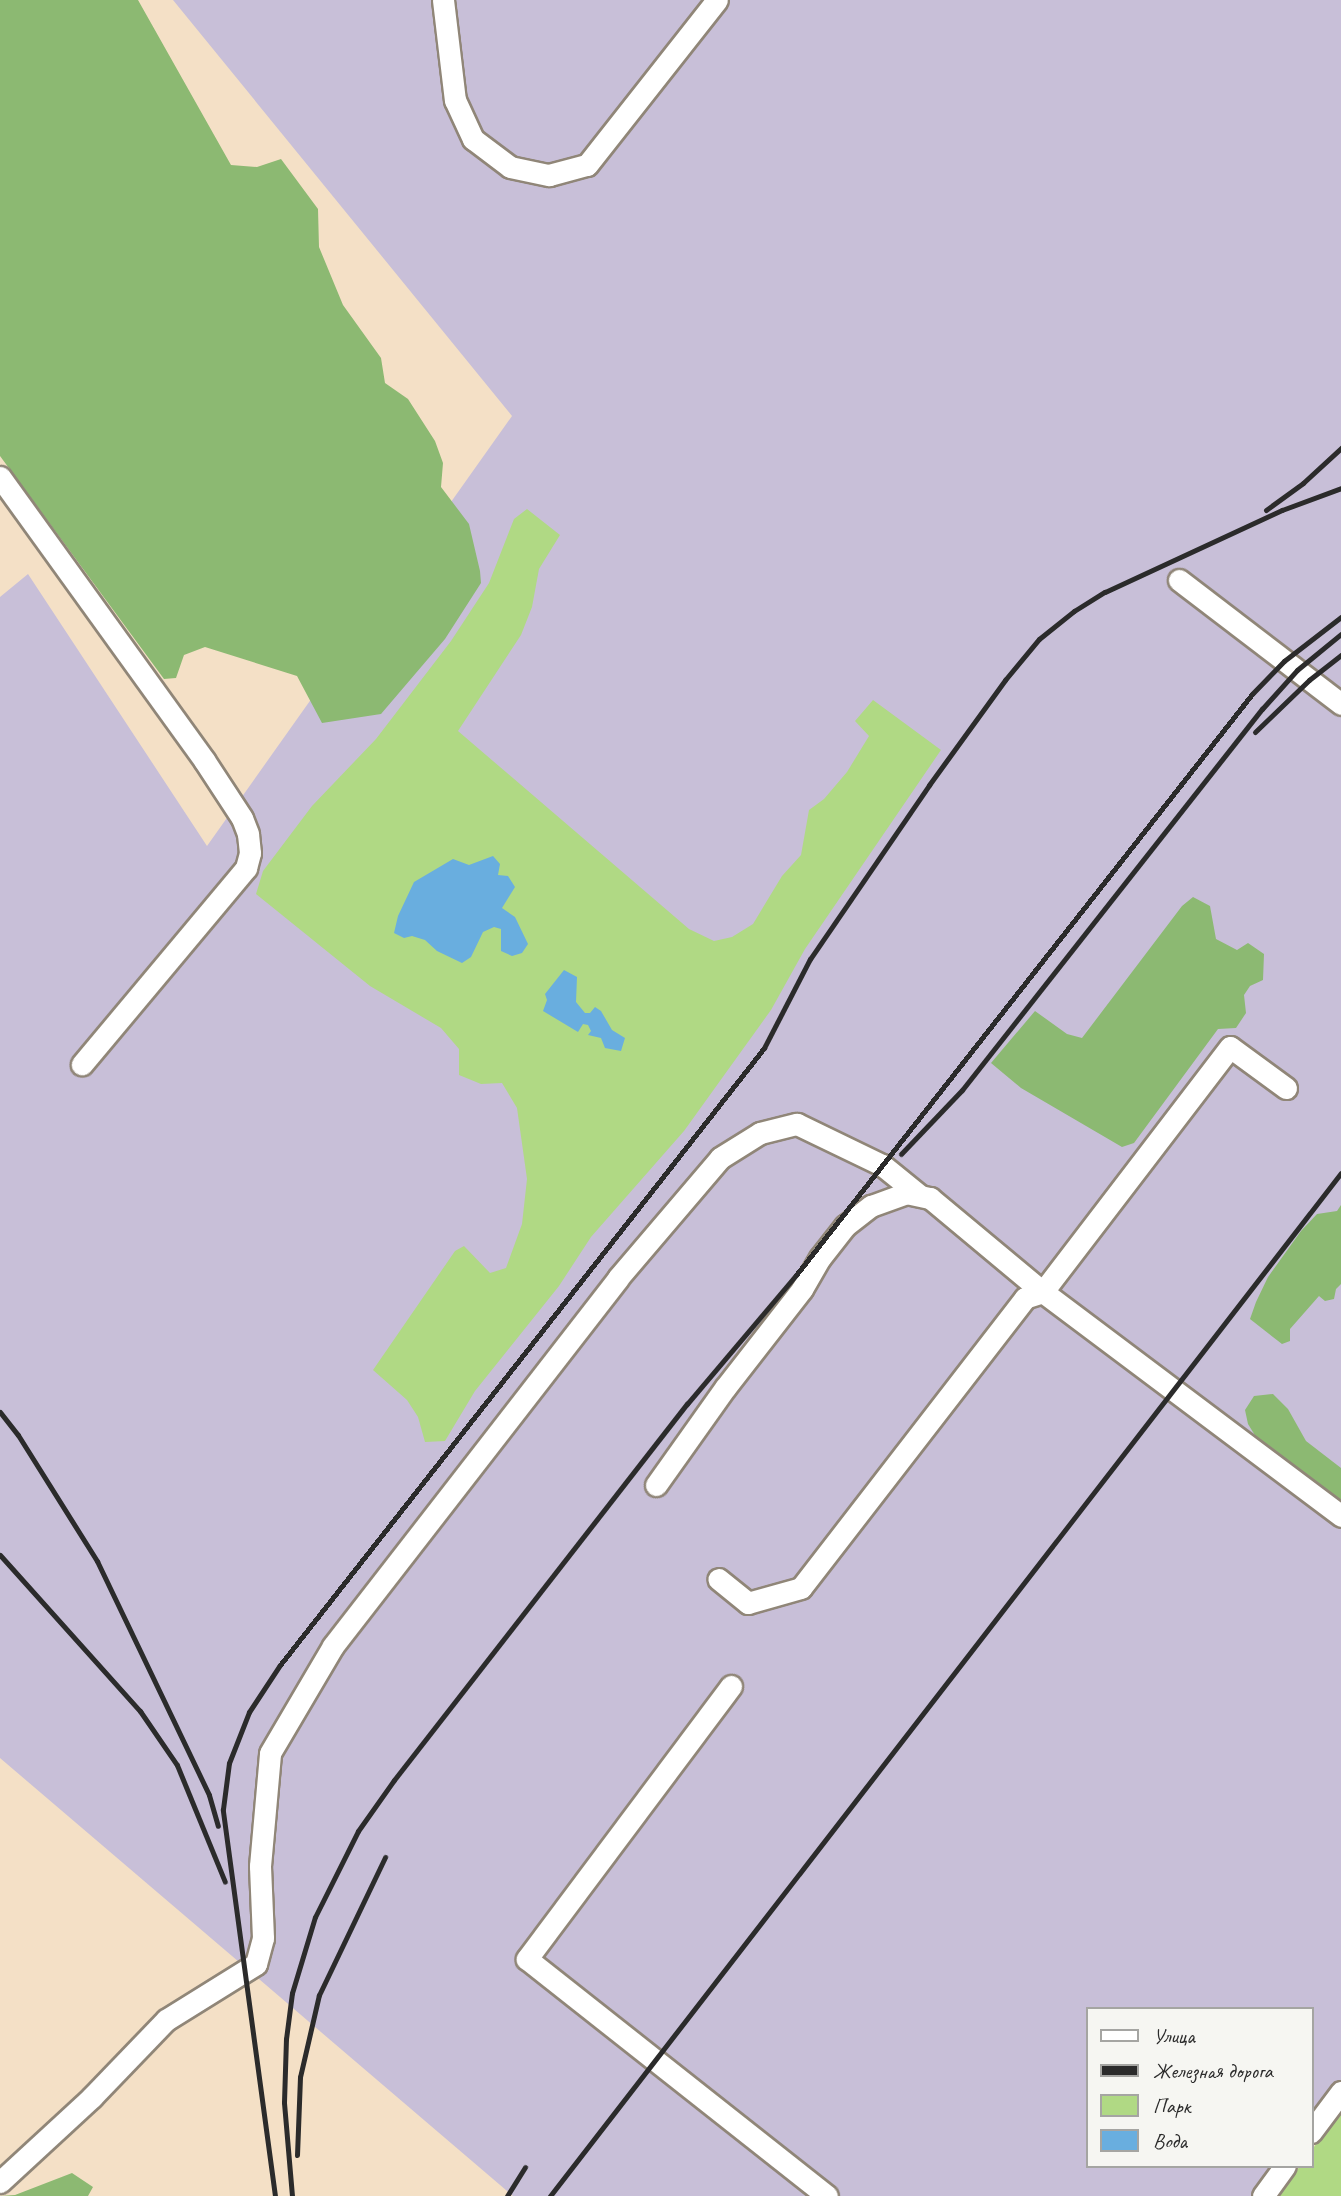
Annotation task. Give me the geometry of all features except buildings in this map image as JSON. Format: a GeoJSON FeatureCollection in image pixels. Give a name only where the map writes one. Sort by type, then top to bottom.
{"type":"FeatureCollection","features":[{"type":"Feature","properties":{"kind":"street"},"geometry":{"type":"LineString","coordinates":[[443,0],[455,100],[473,139],[510,167],[549,175],[587,165],[717,0]]}},
{"type":"Feature","properties":{"kind":"street"},"geometry":{"type":"LineString","coordinates":[[0,477],[205,760],[242,818],[248,834],[250,853],[246,868],[82,1064]]}},
{"type":"Feature","properties":{"kind":"street"},"geometry":{"type":"LineString","coordinates":[[1179,580],[1341,704]]}},
{"type":"Feature","properties":{"kind":"street"},"geometry":{"type":"LineString","coordinates":[[718,1579],[748,1603],[801,1588],[1025,1298],[1043,1292],[1230,1047],[1286,1088]]}},
{"type":"Feature","properties":{"kind":"street"},"geometry":{"type":"LineString","coordinates":[[0,2182],[92,2097],[166,2020],[256,1964],[263,1938],[260,1866],[270,1753],[333,1646],[618,1278],[720,1158],[760,1133],[797,1125],[887,1167],[919,1195]]}},
{"type":"Feature","properties":{"kind":"street"},"geometry":{"type":"LineString","coordinates":[[656,1485],[725,1388],[803,1289],[820,1258],[845,1227],[871,1206],[906,1193],[930,1198],[1043,1292],[1341,1516]]}},
{"type":"Feature","properties":{"kind":"street"},"geometry":{"type":"LineString","coordinates":[[731,1686],[527,1958],[827,2196]]}},
{"type":"Feature","properties":{"kind":"street"},"geometry":{"type":"LineString","coordinates":[[1313,2129],[1341,2092]]}},
{"type":"Feature","properties":{"kind":"street"},"geometry":{"type":"LineString","coordinates":[[1263,2196],[1284,2168]]}},
{"type":"Feature","properties":{"kind":"shaded area"},"geometry":{"type":"Polygon","coordinates":[[[173,0],[1341,0],[1341,2099],[1313,2135],[1313,2007],[1086,2007],[1086,2168],[1289,2168],[1268,2196],[513,2196],[0,1758],[0,597],[28,574],[207,846],[512,416],[173,0]]]}},
{"type":"Feature","properties":{"kind":"green space"},"geometry":{"type":"Polygon","coordinates":[[[0,0],[138,0],[231,165],[257,167],[281,159],[318,209],[319,247],[343,305],[381,358],[385,383],[408,399],[435,441],[443,463],[441,487],[469,524],[480,571],[481,583],[445,639],[381,714],[322,723],[297,676],[205,647],[184,655],[176,678],[164,679],[0,456],[0,0]]]}},
{"type":"Feature","properties":{"kind":"green space"},"geometry":{"type":"Polygon","coordinates":[[[527,509],[560,535],[539,569],[532,607],[521,635],[458,731],[689,929],[714,941],[732,937],[753,924],[782,876],[801,855],[809,810],[824,799],[847,772],[869,736],[855,721],[873,700],[941,750],[805,949],[771,1010],[684,1131],[591,1237],[559,1286],[475,1391],[445,1441],[425,1442],[418,1417],[407,1400],[373,1370],[455,1251],[464,1246],[490,1273],[506,1268],[522,1224],[527,1179],[517,1108],[502,1083],[481,1084],[459,1075],[459,1049],[441,1028],[370,986],[256,894],[263,871],[312,806],[376,739],[451,641],[489,583],[514,519],[527,509]]]}},
{"type":"Feature","properties":{"kind":"green space"},"geometry":{"type":"Polygon","coordinates":[[[1193,897],[1210,906],[1216,939],[1237,950],[1248,943],[1264,954],[1263,980],[1250,986],[1244,995],[1246,1013],[1236,1028],[1218,1029],[1134,1143],[1122,1147],[1021,1088],[991,1063],[1035,1011],[1067,1034],[1082,1038],[1182,906],[1193,897]]]}},
{"type":"Feature","properties":{"kind":"green space"},"geometry":{"type":"Polygon","coordinates":[[[1341,1205],[1341,1284],[1336,1289],[1334,1299],[1325,1301],[1319,1296],[1290,1329],[1290,1341],[1282,1344],[1250,1319],[1256,1302],[1268,1277],[1301,1231],[1317,1214],[1337,1211],[1341,1205]]]}},
{"type":"Feature","properties":{"kind":"green space"},"geometry":{"type":"Polygon","coordinates":[[[1273,1394],[1288,1409],[1306,1441],[1341,1468],[1341,1506],[1264,1450],[1248,1424],[1245,1410],[1254,1396],[1273,1394]]]}},
{"type":"Feature","properties":{"kind":"green space"},"geometry":{"type":"Polygon","coordinates":[[[1341,2110],[1341,2196],[1278,2196],[1299,2168],[1313,2168],[1313,2148],[1341,2110]]]}},
{"type":"Feature","properties":{"kind":"green space"},"geometry":{"type":"Polygon","coordinates":[[[72,2173],[93,2187],[88,2196],[0,2196],[15,2195],[72,2173]]]}},
{"type":"Feature","properties":{"kind":"water"},"geometry":{"type":"Polygon","coordinates":[[[493,856],[500,864],[498,875],[508,876],[515,887],[502,908],[515,917],[528,944],[522,953],[512,956],[501,951],[501,929],[494,927],[483,932],[471,957],[462,963],[437,951],[425,940],[412,936],[404,938],[394,933],[398,916],[414,882],[453,859],[469,865],[493,856]]]}},
{"type":"Feature","properties":{"kind":"water"},"geometry":{"type":"Polygon","coordinates":[[[564,970],[577,977],[576,1002],[585,1013],[590,1013],[595,1007],[601,1011],[612,1030],[625,1038],[621,1051],[605,1048],[601,1038],[588,1035],[591,1031],[588,1025],[583,1024],[578,1032],[543,1011],[547,1000],[545,994],[564,970]]]}},
{"type":"Feature","properties":{"kind":"railway"},"geometry":{"type":"LineString","coordinates":[[1266,510],[1303,483],[1341,448]]}},
{"type":"Feature","properties":{"kind":"railway"},"geometry":{"type":"LineString","coordinates":[[275,2196],[223,1809],[229,1763],[249,1712],[280,1665],[764,1048],[810,959],[929,785],[1005,680],[1039,639],[1074,611],[1105,592],[1282,510],[1341,488]]}},
{"type":"Feature","properties":{"kind":"railway"},"geometry":{"type":"LineString","coordinates":[[292,2196],[284,2102],[286,2039],[292,1993],[315,1917],[358,1831],[394,1780],[687,1404],[796,1275],[1252,694],[1284,661],[1341,617]]}},
{"type":"Feature","properties":{"kind":"railway"},"geometry":{"type":"LineString","coordinates":[[901,1154],[962,1090],[1262,709],[1297,670],[1341,634]]}},
{"type":"Feature","properties":{"kind":"railway"},"geometry":{"type":"LineString","coordinates":[[1255,732],[1309,680],[1341,655]]}},
{"type":"Feature","properties":{"kind":"railway"},"geometry":{"type":"LineString","coordinates":[[550,2196],[1341,1173]]}},
{"type":"Feature","properties":{"kind":"railway"},"geometry":{"type":"LineString","coordinates":[[0,1412],[18,1435],[97,1561],[209,1795],[218,1826]]}},
{"type":"Feature","properties":{"kind":"railway"},"geometry":{"type":"LineString","coordinates":[[0,1555],[140,1711],[177,1765],[225,1882]]}},
{"type":"Feature","properties":{"kind":"railway"},"geometry":{"type":"LineString","coordinates":[[297,2155],[300,2077],[319,1995],[385,1857]]}},
{"type":"Feature","properties":{"kind":"railway"},"geometry":{"type":"LineString","coordinates":[[507,2196],[525,2167]]}}]}
